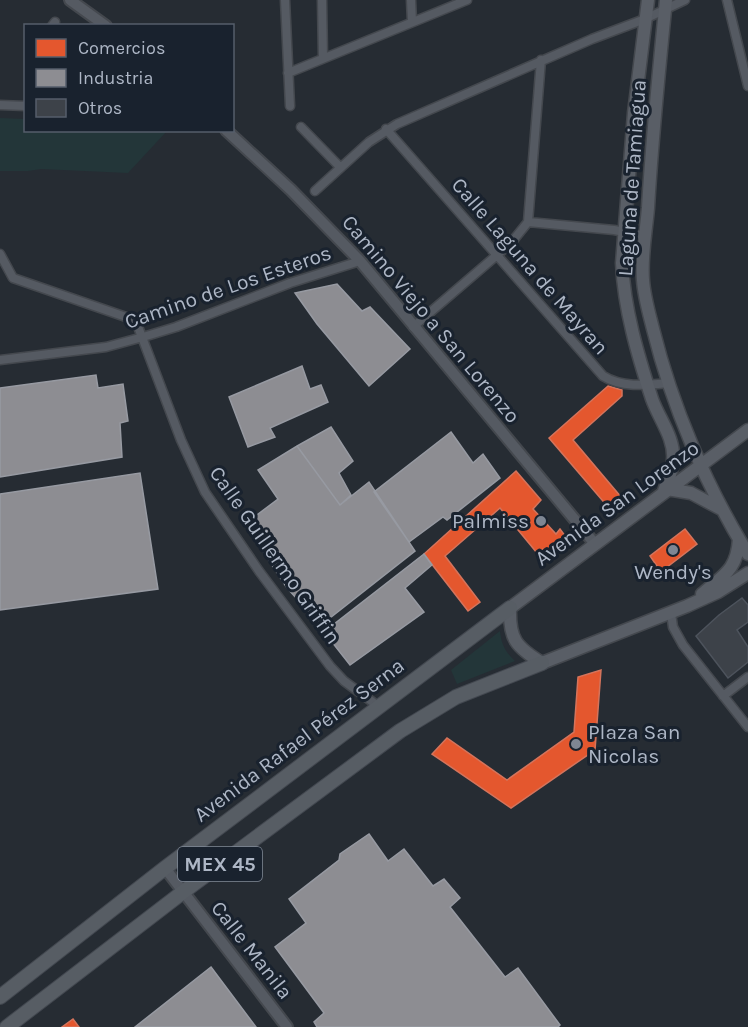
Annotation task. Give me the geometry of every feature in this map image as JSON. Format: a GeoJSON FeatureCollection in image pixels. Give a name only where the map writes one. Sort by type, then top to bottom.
{"type":"FeatureCollection","features":[{"type":"Feature","properties":{"kind":"main road","name":"Laguna de Tamiagua"},"geometry":{"type":"LineString","coordinates":[[648,0],[634,113],[624,231],[623,285],[629,317],[653,400],[672,444],[674,461],[666,490]]}},
{"type":"Feature","properties":{"kind":"main road","name":"Laguna de Tamiagua"},"geometry":{"type":"LineString","coordinates":[[666,4],[653,117],[646,236],[642,265],[643,282],[657,346],[678,411],[723,510],[748,554]]}},
{"type":"Feature","properties":{"kind":"main road","name":"Avenida San Lorenzo"},"geometry":{"type":"LineString","coordinates":[[510,608],[748,430]]}},
{"type":"Feature","properties":{"kind":"main road"},"geometry":{"type":"LineString","coordinates":[[666,490],[691,493],[723,510]]}},
{"type":"Feature","properties":{"kind":"main road"},"geometry":{"type":"LineString","coordinates":[[687,606],[733,565],[738,556],[739,538]]}},
{"type":"Feature","properties":{"kind":"main road","name":"MEX 45"},"geometry":{"type":"LineString","coordinates":[[7,1027],[367,754],[430,711],[456,697],[671,613],[718,591],[748,573]]}},
{"type":"Feature","properties":{"kind":"main road","name":"Avenida Rafael Pérez Serna"},"geometry":{"type":"LineString","coordinates":[[0,996],[165,868],[510,608]]}},
{"type":"Feature","properties":{"kind":"main road"},"geometry":{"type":"LineString","coordinates":[[510,608],[513,638],[526,654],[542,663]]}},
{"type":"Feature","properties":{"kind":"street"},"geometry":{"type":"LineString","coordinates":[[70,0],[103,24]]}},
{"type":"Feature","properties":{"kind":"street"},"geometry":{"type":"LineString","coordinates":[[285,0],[290,106]]}},
{"type":"Feature","properties":{"kind":"street"},"geometry":{"type":"LineString","coordinates":[[322,0],[323,58]]}},
{"type":"Feature","properties":{"kind":"street"},"geometry":{"type":"LineString","coordinates":[[411,0],[412,22]]}},
{"type":"Feature","properties":{"kind":"street"},"geometry":{"type":"LineString","coordinates":[[288,73],[466,0]]}},
{"type":"Feature","properties":{"kind":"street"},"geometry":{"type":"LineString","coordinates":[[315,191],[386,129],[541,60],[645,19],[666,4],[685,0]]}},
{"type":"Feature","properties":{"kind":"street"},"geometry":{"type":"LineString","coordinates":[[724,1],[748,86]]}},
{"type":"Feature","properties":{"kind":"street"},"geometry":{"type":"LineString","coordinates":[[413,327],[498,255],[528,222],[541,60]]}},
{"type":"Feature","properties":{"kind":"street"},"geometry":{"type":"LineString","coordinates":[[0,105],[24,106]]}},
{"type":"Feature","properties":{"kind":"street"},"geometry":{"type":"LineString","coordinates":[[302,127],[340,167]]}},
{"type":"Feature","properties":{"kind":"street","name":"Calle Laguna de Mayran"},"geometry":{"type":"LineString","coordinates":[[386,129],[603,376],[618,383],[649,385],[669,383]]}},
{"type":"Feature","properties":{"kind":"street","name":"Camino Viejo a San Lorenzo"},"geometry":{"type":"LineString","coordinates":[[228,132],[291,190],[360,261],[595,544]]}},
{"type":"Feature","properties":{"kind":"street"},"geometry":{"type":"LineString","coordinates":[[528,222],[624,231],[646,236]]}},
{"type":"Feature","properties":{"kind":"street"},"geometry":{"type":"LineString","coordinates":[[0,254],[13,278],[126,317],[137,324],[143,337]]}},
{"type":"Feature","properties":{"kind":"street","name":"Camino de Los Esteros"},"geometry":{"type":"LineString","coordinates":[[0,360],[106,347],[143,337],[176,327],[290,283],[360,261]]}},
{"type":"Feature","properties":{"kind":"street","name":"Calle Guillermo Griffin"},"geometry":{"type":"LineString","coordinates":[[143,337],[169,411],[206,492],[259,571],[330,666],[344,681],[378,706]]}},
{"type":"Feature","properties":{"kind":"street"},"geometry":{"type":"LineString","coordinates":[[671,613],[673,627],[682,645],[748,727]]}},
{"type":"Feature","properties":{"kind":"street"},"geometry":{"type":"LineString","coordinates":[[723,696],[748,677]]}},
{"type":"Feature","properties":{"kind":"street","name":"Calle Manila"},"geometry":{"type":"LineString","coordinates":[[165,868],[287,1027]]}},
{"type":"Feature","properties":{"kind":"shaded area"},"geometry":{"type":"Polygon","coordinates":[[[0,118],[24,119],[24,132],[166,132],[128,173],[41,169],[0,171],[0,118]]]}},
{"type":"Feature","properties":{"kind":"shaded area"},"geometry":{"type":"Polygon","coordinates":[[[500,631],[504,648],[515,661],[457,684],[451,670],[500,631]]]}},
{"type":"Feature","properties":{"kind":"building: Comercios"},"geometry":{"type":"Polygon","coordinates":[[[608,386],[622,390],[622,396],[573,440],[621,497],[608,507],[549,438],[608,386]]]}},
{"type":"Feature","properties":{"kind":"building: Comercios"},"geometry":{"type":"Polygon","coordinates":[[[516,471],[541,500],[533,509],[556,534],[560,529],[566,537],[561,541],[563,544],[554,552],[551,549],[546,553],[543,549],[537,553],[500,508],[445,556],[480,602],[468,611],[424,554],[516,471]]]}},
{"type":"Feature","properties":{"kind":"building: Comercios","name":"Wendy's"},"geometry":{"type":"Polygon","coordinates":[[[685,529],[697,544],[658,574],[654,569],[657,566],[650,556],[685,529]]]}},
{"type":"Feature","properties":{"kind":"building: Comercios","name":"Plaza San Nicolas"},"geometry":{"type":"Polygon","coordinates":[[[601,670],[595,750],[511,808],[432,754],[447,738],[507,780],[574,732],[578,677],[601,670]]]}},
{"type":"Feature","properties":{"kind":"building: Comercios"},"geometry":{"type":"Polygon","coordinates":[[[73,1019],[79,1027],[62,1027],[73,1019]]]}},
{"type":"Feature","properties":{"kind":"building: Industria"},"geometry":{"type":"Polygon","coordinates":[[[337,284],[362,311],[370,307],[410,349],[369,386],[317,324],[295,293],[337,284]]]}},
{"type":"Feature","properties":{"kind":"building: Industria"},"geometry":{"type":"Polygon","coordinates":[[[302,366],[310,389],[321,385],[328,402],[270,428],[275,437],[248,447],[229,397],[302,366]]]}},
{"type":"Feature","properties":{"kind":"building: Industria"},"geometry":{"type":"Polygon","coordinates":[[[96,375],[98,388],[123,384],[128,421],[120,423],[122,457],[0,477],[0,388],[96,375]]]}},
{"type":"Feature","properties":{"kind":"building: Industria"},"geometry":{"type":"Polygon","coordinates":[[[331,427],[353,461],[339,473],[351,495],[340,505],[297,446],[331,427]]]}},
{"type":"Feature","properties":{"kind":"building: Industria"},"geometry":{"type":"Polygon","coordinates":[[[451,432],[473,463],[483,454],[500,478],[447,520],[443,517],[409,542],[374,492],[451,432]]]}},
{"type":"Feature","properties":{"kind":"building: Industria"},"geometry":{"type":"Polygon","coordinates":[[[297,446],[340,505],[369,482],[415,551],[321,625],[287,588],[245,524],[278,499],[258,470],[297,446]]]}},
{"type":"Feature","properties":{"kind":"building: Industria"},"geometry":{"type":"Polygon","coordinates":[[[140,473],[158,589],[0,610],[0,494],[140,473]]]}},
{"type":"Feature","properties":{"kind":"building: Industria"},"geometry":{"type":"Polygon","coordinates":[[[424,554],[432,565],[405,588],[424,612],[350,665],[324,632],[424,554]]]}},
{"type":"Feature","properties":{"kind":"building: Industria"},"geometry":{"type":"Polygon","coordinates":[[[369,834],[388,861],[404,849],[433,886],[444,879],[460,898],[450,907],[505,977],[518,968],[560,1025],[558,1027],[317,1027],[314,1022],[324,1013],[275,947],[306,923],[289,899],[339,860],[340,854],[369,834]]]}},
{"type":"Feature","properties":{"kind":"building: Industria"},"geometry":{"type":"Polygon","coordinates":[[[211,967],[256,1027],[135,1027],[211,967]]]}},
{"type":"Feature","properties":{"kind":"building: Otros"},"geometry":{"type":"Polygon","coordinates":[[[742,598],[748,605],[748,622],[737,630],[748,647],[748,662],[728,678],[696,636],[742,598]]]}},
{"type":"Feature","properties":{"kind":"place","name":"Palmiss"},"geometry":{"type":"Point","coordinates":[541,521]}},
{"type":"Feature","properties":{"kind":"place","name":"Wendy's"},"geometry":{"type":"Point","coordinates":[673,550]}},
{"type":"Feature","properties":{"kind":"place","name":"Plaza San Nicolas"},"geometry":{"type":"Point","coordinates":[576,744]}}]}
